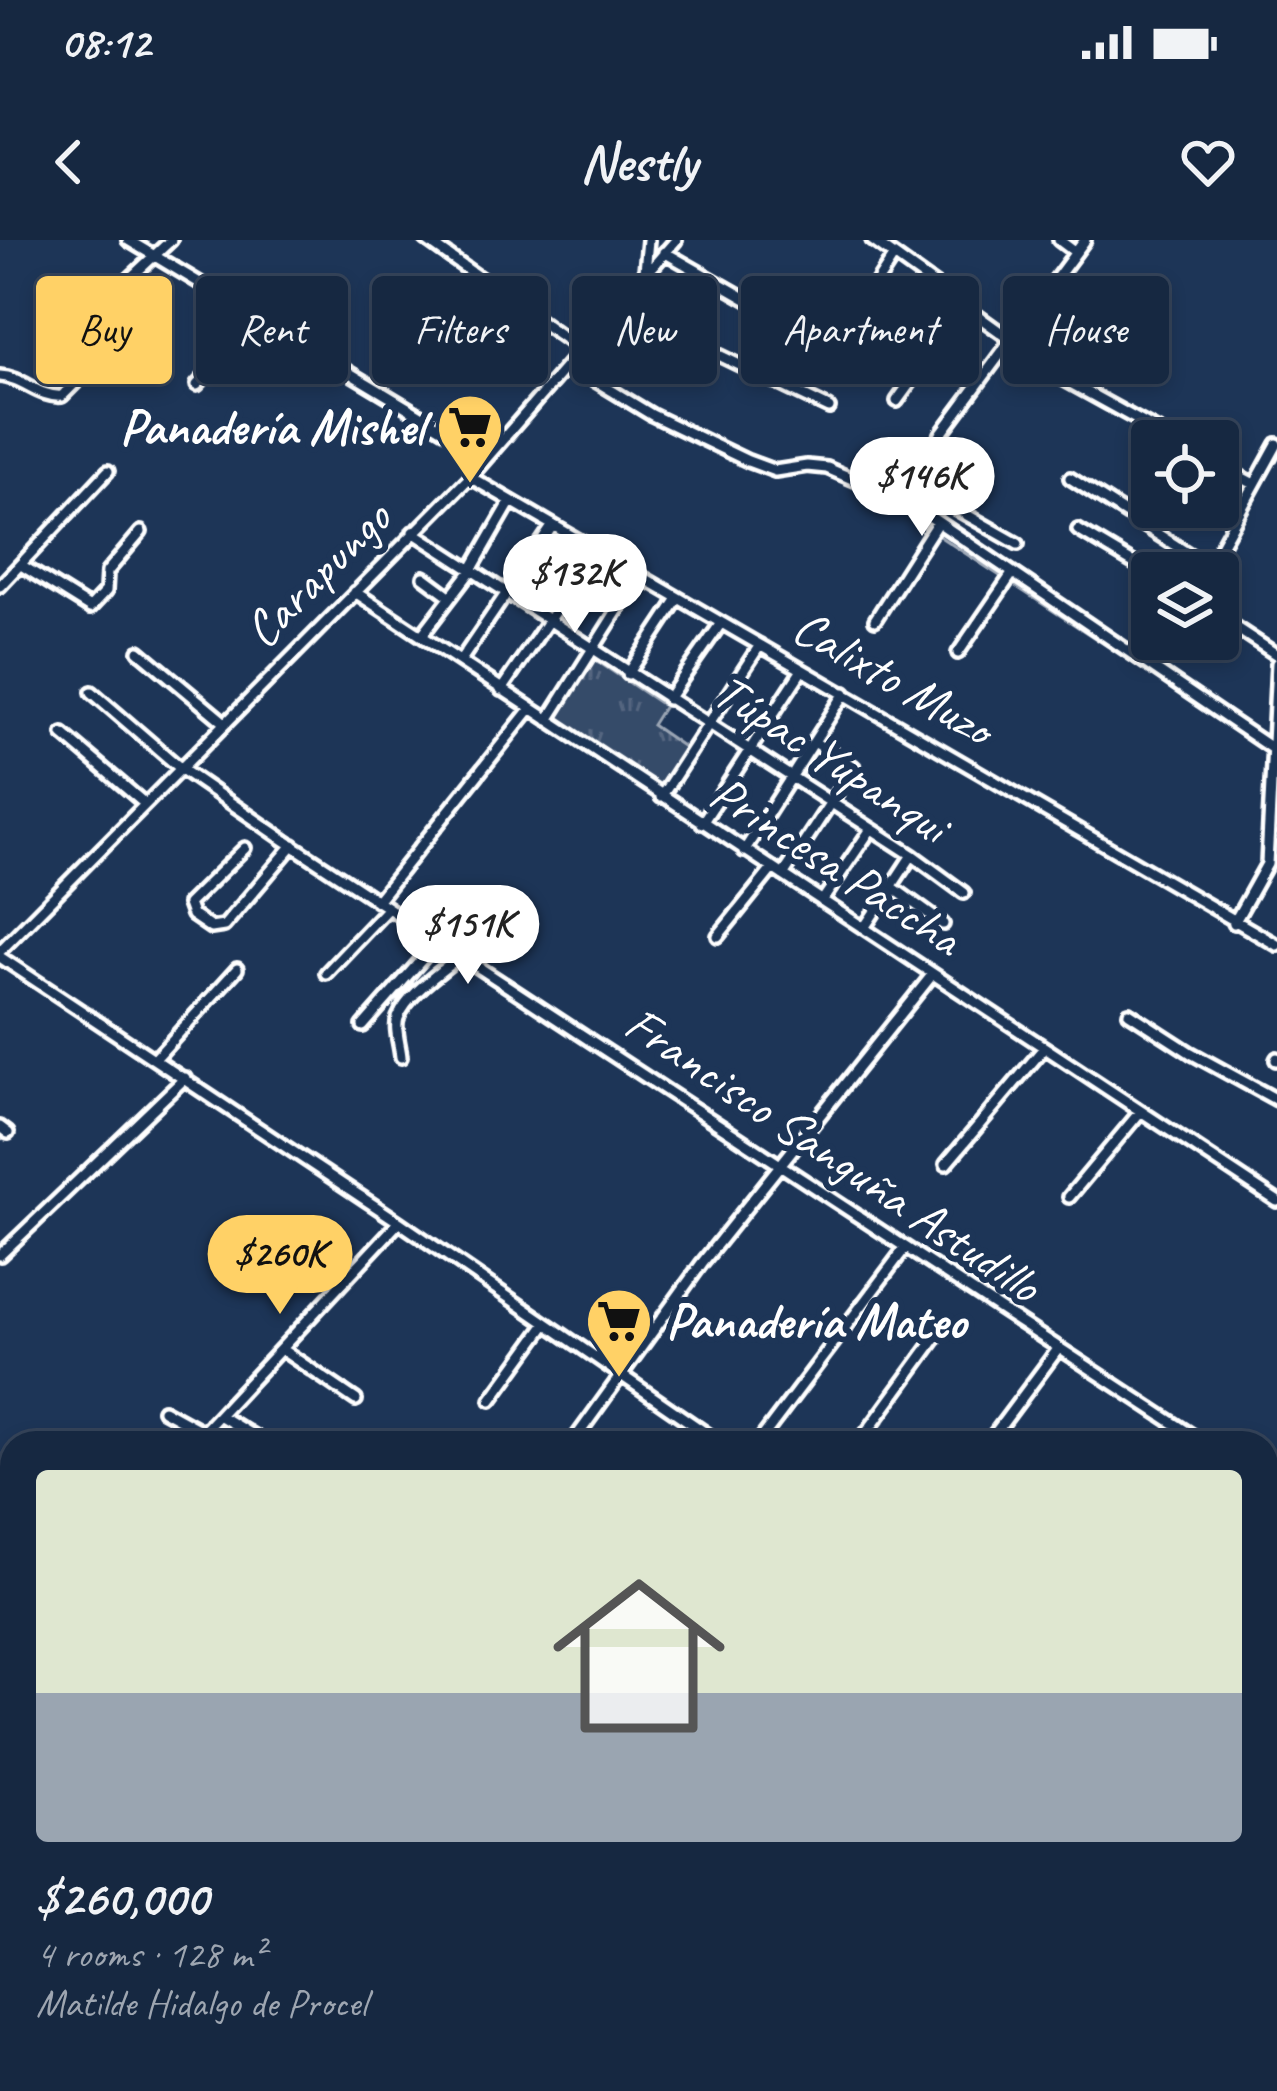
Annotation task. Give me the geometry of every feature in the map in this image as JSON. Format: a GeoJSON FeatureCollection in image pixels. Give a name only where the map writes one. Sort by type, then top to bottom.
{"type":"FeatureCollection","features":[{"type":"Feature","properties":{"kind":"street"},"geometry":{"type":"LineString","coordinates":[[128,240],[196,281]]}},
{"type":"Feature","properties":{"kind":"street"},"geometry":{"type":"LineString","coordinates":[[0,376],[12,376],[50,397],[62,396],[113,345],[93,313],[171,240]]}},
{"type":"Feature","properties":{"kind":"street"},"geometry":{"type":"LineString","coordinates":[[426,240],[572,344]]}},
{"type":"Feature","properties":{"kind":"street"},"geometry":{"type":"LineString","coordinates":[[645,272],[648,240]]}},
{"type":"Feature","properties":{"kind":"street","name":"Carapungo"},"geometry":{"type":"LineString","coordinates":[[642,276],[676,240]]}},
{"type":"Feature","properties":{"kind":"street"},"geometry":{"type":"LineString","coordinates":[[872,240],[922,276]]}},
{"type":"Feature","properties":{"kind":"street"},"geometry":{"type":"LineString","coordinates":[[1059,240],[1076,252]]}},
{"type":"Feature","properties":{"kind":"street"},"geometry":{"type":"LineString","coordinates":[[1058,276],[1085,240]]}},
{"type":"Feature","properties":{"kind":"street"},"geometry":{"type":"LineString","coordinates":[[664,252],[741,296]]}},
{"type":"Feature","properties":{"kind":"street"},"geometry":{"type":"LineString","coordinates":[[881,276],[894,256]]}},
{"type":"Feature","properties":{"kind":"street"},"geometry":{"type":"LineString","coordinates":[[979,319],[1003,339]]}},
{"type":"Feature","properties":{"kind":"street"},"geometry":{"type":"LineString","coordinates":[[914,505],[940,434],[1003,350]]}},
{"type":"Feature","properties":{"kind":"street"},"geometry":{"type":"LineString","coordinates":[[717,354],[829,408]]}},
{"type":"Feature","properties":{"kind":"street","name":"Carapungo"},"geometry":{"type":"LineString","coordinates":[[0,954],[470,478],[572,360]]}},
{"type":"Feature","properties":{"kind":"street"},"geometry":{"type":"LineString","coordinates":[[568,364],[652,415],[748,461],[775,471],[826,468],[914,505],[1271,748]]}},
{"type":"Feature","properties":{"kind":"street"},"geometry":{"type":"LineString","coordinates":[[348,372],[488,456]]}},
{"type":"Feature","properties":{"kind":"street"},"geometry":{"type":"LineString","coordinates":[[897,400],[909,384]]}},
{"type":"Feature","properties":{"kind":"street"},"geometry":{"type":"LineString","coordinates":[[1078,384],[1140,420]]}},
{"type":"Feature","properties":{"kind":"street"},"geometry":{"type":"LineString","coordinates":[[1217,552],[1277,444]]}},
{"type":"Feature","properties":{"kind":"street"},"geometry":{"type":"LineString","coordinates":[[0,586],[108,471]]}},
{"type":"Feature","properties":{"kind":"street"},"geometry":{"type":"LineString","coordinates":[[1239,476],[1254,484]]}},
{"type":"Feature","properties":{"kind":"street","name":"Calixto Muzo"},"geometry":{"type":"LineString","coordinates":[[470,478],[1277,945]]}},
{"type":"Feature","properties":{"kind":"street"},"geometry":{"type":"LineString","coordinates":[[1070,478],[1180,552]]}},
{"type":"Feature","properties":{"kind":"street"},"geometry":{"type":"LineString","coordinates":[[923,490],[1018,544]]}},
{"type":"Feature","properties":{"kind":"street"},"geometry":{"type":"LineString","coordinates":[[422,635],[470,572],[511,501]]}},
{"type":"Feature","properties":{"kind":"street"},"geometry":{"type":"LineString","coordinates":[[875,620],[937,523]]}},
{"type":"Feature","properties":{"kind":"street"},"geometry":{"type":"LineString","coordinates":[[460,660],[553,525]]}},
{"type":"Feature","properties":{"kind":"street"},"geometry":{"type":"LineString","coordinates":[[1078,530],[1131,562]]}},
{"type":"Feature","properties":{"kind":"street"},"geometry":{"type":"LineString","coordinates":[[21,565],[90,608],[106,591],[106,572],[141,532]]}},
{"type":"Feature","properties":{"kind":"street","name":"Túpac Yupanqui"},"geometry":{"type":"LineString","coordinates":[[413,532],[913,855],[964,893]]}},
{"type":"Feature","properties":{"kind":"street"},"geometry":{"type":"LineString","coordinates":[[501,690],[596,551]]}},
{"type":"Feature","properties":{"kind":"street"},"geometry":{"type":"LineString","coordinates":[[958,653],[1012,574]]}},
{"type":"Feature","properties":{"kind":"street"},"geometry":{"type":"LineString","coordinates":[[548,720],[639,576]]}},
{"type":"Feature","properties":{"kind":"street"},"geometry":{"type":"LineString","coordinates":[[424,577],[451,597]]}},
{"type":"Feature","properties":{"kind":"street","name":"Princesa Paccha"},"geometry":{"type":"LineString","coordinates":[[355,592],[1277,1201]]}},
{"type":"Feature","properties":{"kind":"street"},"geometry":{"type":"LineString","coordinates":[[628,674],[676,600]]}},
{"type":"Feature","properties":{"kind":"street"},"geometry":{"type":"LineString","coordinates":[[668,699],[721,623]]}},
{"type":"Feature","properties":{"kind":"street"},"geometry":{"type":"LineString","coordinates":[[1234,923],[1267,864],[1275,774],[1271,748],[1277,659],[1239,631]]}},
{"type":"Feature","properties":{"kind":"street"},"geometry":{"type":"LineString","coordinates":[[661,796],[760,645]]}},
{"type":"Feature","properties":{"kind":"street"},"geometry":{"type":"LineString","coordinates":[[139,651],[225,723]]}},
{"type":"Feature","properties":{"kind":"street"},"geometry":{"type":"LineString","coordinates":[[703,823],[802,670]]}},
{"type":"Feature","properties":{"kind":"street","name":"Francisco Sanguña Astudillo"},"geometry":{"type":"LineString","coordinates":[[92,692],[180,768],[292,845],[1185,1431]]}},
{"type":"Feature","properties":{"kind":"street"},"geometry":{"type":"LineString","coordinates":[[744,851],[845,693]]}},
{"type":"Feature","properties":{"kind":"street"},"geometry":{"type":"LineString","coordinates":[[377,901],[530,709]]}},
{"type":"Feature","properties":{"kind":"street"},"geometry":{"type":"LineString","coordinates":[[63,734],[145,803]]}},
{"type":"Feature","properties":{"kind":"street"},"geometry":{"type":"LineString","coordinates":[[718,936],[778,872],[854,767],[814,742]]}},
{"type":"Feature","properties":{"kind":"street"},"geometry":{"type":"LineString","coordinates":[[823,902],[871,829]]}},
{"type":"Feature","properties":{"kind":"street"},"geometry":{"type":"LineString","coordinates":[[245,848],[188,904],[192,915],[211,928],[224,926],[292,845]]}},
{"type":"Feature","properties":{"kind":"street"},"geometry":{"type":"LineString","coordinates":[[864,928],[913,855]]}},
{"type":"Feature","properties":{"kind":"street"},"geometry":{"type":"LineString","coordinates":[[892,887],[944,924]]}},
{"type":"Feature","properties":{"kind":"street"},"geometry":{"type":"LineString","coordinates":[[326,973],[388,908]]}},
{"type":"Feature","properties":{"kind":"street"},"geometry":{"type":"LineString","coordinates":[[362,1026],[439,940]]}},
{"type":"Feature","properties":{"kind":"street"},"geometry":{"type":"LineString","coordinates":[[0,954],[702,1431]]}},
{"type":"Feature","properties":{"kind":"street"},"geometry":{"type":"LineString","coordinates":[[401,1057],[399,1015],[460,955]]}},
{"type":"Feature","properties":{"kind":"street"},"geometry":{"type":"LineString","coordinates":[[155,1059],[237,969]]}},
{"type":"Feature","properties":{"kind":"street"},"geometry":{"type":"LineString","coordinates":[[580,1431],[702,1263],[932,975]]}},
{"type":"Feature","properties":{"kind":"street"},"geometry":{"type":"LineString","coordinates":[[1129,1013],[1277,1100]]}},
{"type":"Feature","properties":{"kind":"street"},"geometry":{"type":"LineString","coordinates":[[946,1164],[1044,1048]]}},
{"type":"Feature","properties":{"kind":"street"},"geometry":{"type":"LineString","coordinates":[[0,1255],[185,1078]]}},
{"type":"Feature","properties":{"kind":"street"},"geometry":{"type":"LineString","coordinates":[[1070,1197],[1141,1112]]}},
{"type":"Feature","properties":{"kind":"street"},"geometry":{"type":"LineString","coordinates":[[204,1431],[399,1222]]}},
{"type":"Feature","properties":{"kind":"street"},"geometry":{"type":"LineString","coordinates":[[767,1431],[905,1248]]}},
{"type":"Feature","properties":{"kind":"street"},"geometry":{"type":"LineString","coordinates":[[491,1400],[546,1324]]}},
{"type":"Feature","properties":{"kind":"street"},"geometry":{"type":"LineString","coordinates":[[868,1431],[942,1328]]}},
{"type":"Feature","properties":{"kind":"street"},"geometry":{"type":"LineString","coordinates":[[281,1349],[356,1400]]}},
{"type":"Feature","properties":{"kind":"street"},"geometry":{"type":"LineString","coordinates":[[997,1431],[1058,1349]]}},
{"type":"Feature","properties":{"kind":"street"},"geometry":{"type":"LineString","coordinates":[[163,1410],[201,1431]]}},
{"type":"Feature","properties":{"kind":"street"},"geometry":{"type":"LineString","coordinates":[[219,1415],[245,1431]]}},
{"type":"Feature","properties":{"kind":"green space"},"geometry":{"type":"Polygon","coordinates":[[[594,659],[664,706],[652,725],[688,750],[660,791],[553,719],[594,659]]]}},
{"type":"Feature","properties":{"kind":"waterway"},"geometry":{"type":"LineString","coordinates":[[873,493],[1257,744]]}},
{"type":"Feature","properties":{"kind":"place","name":"Panadería Mishel"},"geometry":{"type":"Point","coordinates":[470,486]}},
{"type":"Feature","properties":{"kind":"place","name":"Panadería Mateo"},"geometry":{"type":"Point","coordinates":[619,1380]}}]}
